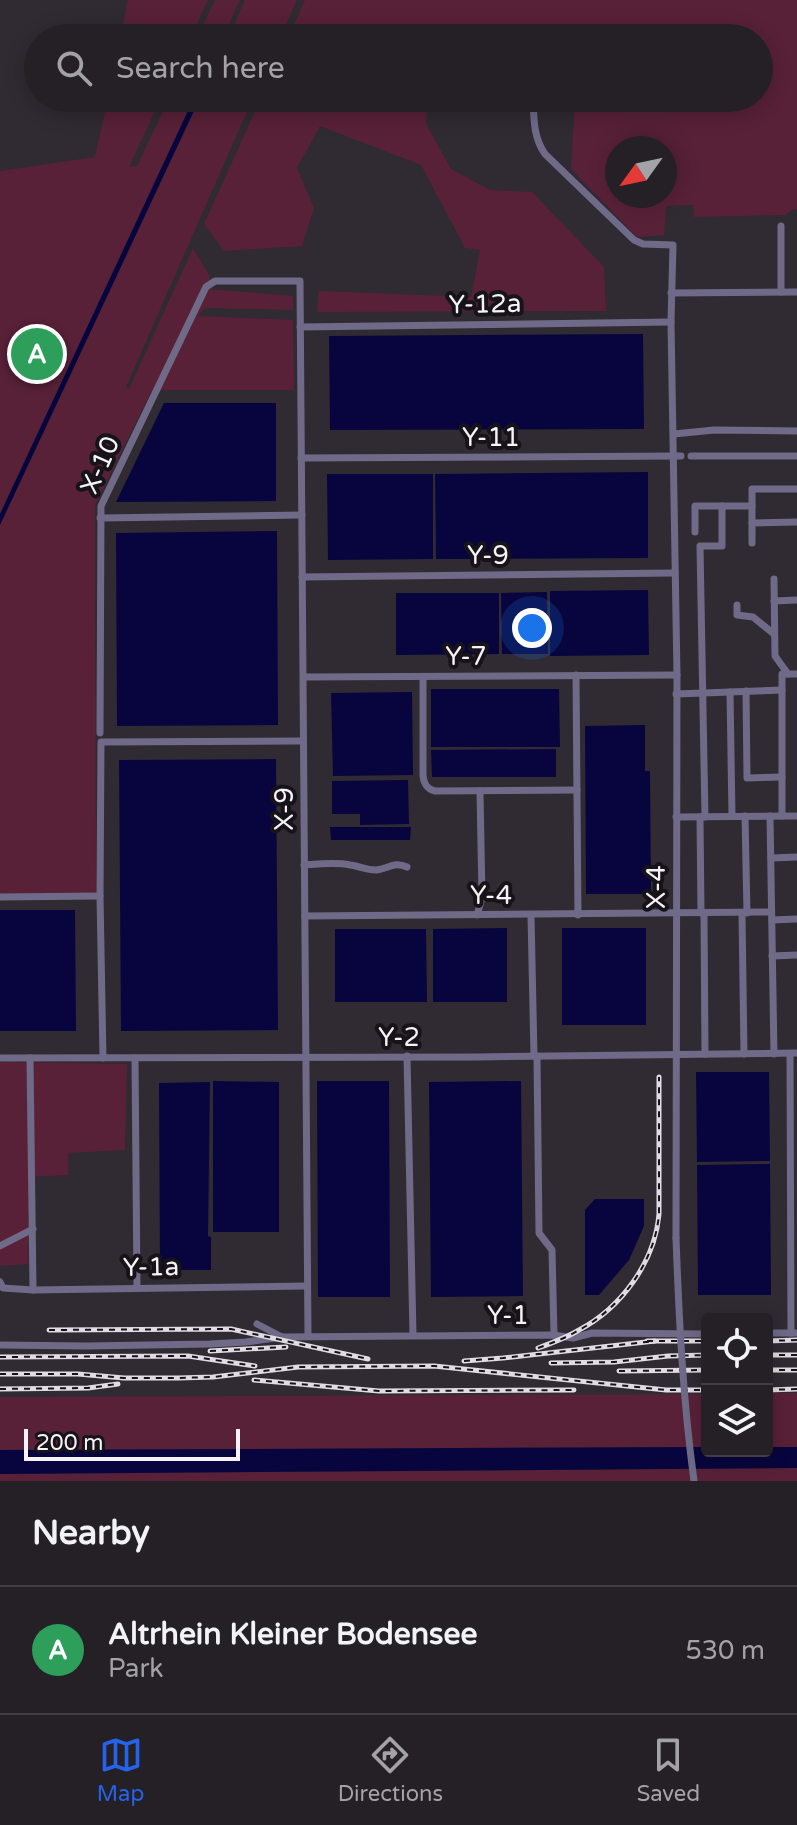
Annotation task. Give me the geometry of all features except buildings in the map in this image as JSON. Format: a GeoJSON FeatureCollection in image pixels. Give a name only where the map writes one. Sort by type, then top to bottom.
{"type":"FeatureCollection","features":[{"type":"Feature","properties":{"kind":"street","name":"X-4"},"geometry":{"type":"LineString","coordinates":[[534,112],[536,135],[545,154],[634,240],[643,244],[673,245],[671,322],[674,434],[682,456],[675,573],[676,1238],[679,1328],[694,1481]]}},
{"type":"Feature","properties":{"kind":"street"},"geometry":{"type":"LineString","coordinates":[[781,226],[781,292]]}},
{"type":"Feature","properties":{"kind":"street","name":"X-9"},"geometry":{"type":"LineString","coordinates":[[215,281],[300,281],[308,1336]]}},
{"type":"Feature","properties":{"kind":"street","name":"X-10"},"geometry":{"type":"LineString","coordinates":[[103,1058],[100,896],[101,506],[206,287],[215,281]]}},
{"type":"Feature","properties":{"kind":"street"},"geometry":{"type":"LineString","coordinates":[[671,293],[797,292]]}},
{"type":"Feature","properties":{"kind":"street","name":"Y-12a"},"geometry":{"type":"LineString","coordinates":[[300,327],[671,322]]}},
{"type":"Feature","properties":{"kind":"street"},"geometry":{"type":"LineString","coordinates":[[674,434],[714,430],[797,431]]}},
{"type":"Feature","properties":{"kind":"street","name":"Y-11"},"geometry":{"type":"LineString","coordinates":[[301,458],[797,456]]}},
{"type":"Feature","properties":{"kind":"street"},"geometry":{"type":"LineString","coordinates":[[752,543],[752,489],[797,489]]}},
{"type":"Feature","properties":{"kind":"street"},"geometry":{"type":"LineString","coordinates":[[695,532],[695,506],[752,506]]}},
{"type":"Feature","properties":{"kind":"street"},"geometry":{"type":"LineString","coordinates":[[705,1054],[700,546],[722,546],[722,506]]}},
{"type":"Feature","properties":{"kind":"street"},"geometry":{"type":"LineString","coordinates":[[100,518],[302,515]]}},
{"type":"Feature","properties":{"kind":"street"},"geometry":{"type":"LineString","coordinates":[[752,523],[797,522]]}},
{"type":"Feature","properties":{"kind":"street","name":"Y-9"},"geometry":{"type":"LineString","coordinates":[[302,577],[675,573]]}},
{"type":"Feature","properties":{"kind":"street"},"geometry":{"type":"LineString","coordinates":[[774,579],[775,656],[789,674],[782,690],[782,816]]}},
{"type":"Feature","properties":{"kind":"street"},"geometry":{"type":"LineString","coordinates":[[774,601],[797,600]]}},
{"type":"Feature","properties":{"kind":"street"},"geometry":{"type":"LineString","coordinates":[[737,605],[737,615],[753,617],[774,634]]}},
{"type":"Feature","properties":{"kind":"street"},"geometry":{"type":"LineString","coordinates":[[576,675],[578,915]]}},
{"type":"Feature","properties":{"kind":"street","name":"Y-7"},"geometry":{"type":"LineString","coordinates":[[304,677],[677,675]]}},
{"type":"Feature","properties":{"kind":"street"},"geometry":{"type":"LineString","coordinates":[[423,677],[425,785],[435,791],[577,790]]}},
{"type":"Feature","properties":{"kind":"street"},"geometry":{"type":"LineString","coordinates":[[676,694],[782,690]]}},
{"type":"Feature","properties":{"kind":"street"},"geometry":{"type":"LineString","coordinates":[[746,691],[747,778],[782,777]]}},
{"type":"Feature","properties":{"kind":"street"},"geometry":{"type":"LineString","coordinates":[[730,692],[732,816]]}},
{"type":"Feature","properties":{"kind":"street"},"geometry":{"type":"LineString","coordinates":[[100,738],[303,741]]}},
{"type":"Feature","properties":{"kind":"street"},"geometry":{"type":"LineString","coordinates":[[477,915],[482,898],[480,791]]}},
{"type":"Feature","properties":{"kind":"street"},"geometry":{"type":"LineString","coordinates":[[744,1054],[745,816]]}},
{"type":"Feature","properties":{"kind":"street"},"geometry":{"type":"LineString","coordinates":[[770,816],[774,1054]]}},
{"type":"Feature","properties":{"kind":"street"},"geometry":{"type":"LineString","coordinates":[[676,817],[797,816]]}},
{"type":"Feature","properties":{"kind":"street"},"geometry":{"type":"LineString","coordinates":[[771,858],[797,857]]}},
{"type":"Feature","properties":{"kind":"street"},"geometry":{"type":"LineString","coordinates":[[304,865],[349,864],[380,870],[391,864],[407,867]]}},
{"type":"Feature","properties":{"kind":"street"},"geometry":{"type":"LineString","coordinates":[[0,897],[100,896]]}},
{"type":"Feature","properties":{"kind":"street","name":"Y-4"},"geometry":{"type":"LineString","coordinates":[[305,916],[744,913],[797,919]]}},
{"type":"Feature","properties":{"kind":"street"},"geometry":{"type":"LineString","coordinates":[[531,915],[539,1233],[552,1250],[554,1335]]}},
{"type":"Feature","properties":{"kind":"street"},"geometry":{"type":"LineString","coordinates":[[772,956],[797,955]]}},
{"type":"Feature","properties":{"kind":"street"},"geometry":{"type":"LineString","coordinates":[[773,1333],[794,1333],[793,1054]]}},
{"type":"Feature","properties":{"kind":"street","name":"Y-2"},"geometry":{"type":"LineString","coordinates":[[0,1058],[793,1054]]}},
{"type":"Feature","properties":{"kind":"street"},"geometry":{"type":"LineString","coordinates":[[407,1056],[413,1335]]}},
{"type":"Feature","properties":{"kind":"street"},"geometry":{"type":"LineString","coordinates":[[30,1058],[33,1290]]}},
{"type":"Feature","properties":{"kind":"street"},"geometry":{"type":"LineString","coordinates":[[135,1058],[137,1287]]}},
{"type":"Feature","properties":{"kind":"street"},"geometry":{"type":"LineString","coordinates":[[0,1246],[33,1229]]}},
{"type":"Feature","properties":{"kind":"street","name":"Y-1a"},"geometry":{"type":"LineString","coordinates":[[0,1282],[3,1288],[33,1290],[307,1286]]}},
{"type":"Feature","properties":{"kind":"street"},"geometry":{"type":"LineString","coordinates":[[257,1324],[282,1337]]}},
{"type":"Feature","properties":{"kind":"street","name":"Y-1"},"geometry":{"type":"LineString","coordinates":[[0,1345],[210,1344],[308,1336],[554,1335],[573,1338],[592,1333],[701,1334]]}},
{"type":"Feature","properties":{"kind":"shaded area"},"geometry":{"type":"Polygon","coordinates":[[[128,0],[208,0],[197,24],[123,24],[128,0]]]}},
{"type":"Feature","properties":{"kind":"shaded area"},"geometry":{"type":"Polygon","coordinates":[[[215,0],[240,0],[229,24],[204,24],[215,0]]]}},
{"type":"Feature","properties":{"kind":"shaded area"},"geometry":{"type":"Polygon","coordinates":[[[245,0],[297,0],[286,24],[234,24],[245,0]]]}},
{"type":"Feature","properties":{"kind":"shaded area"},"geometry":{"type":"Polygon","coordinates":[[[305,0],[797,0],[797,209],[785,215],[694,217],[693,205],[677,206],[677,136],[605,136],[605,204],[571,169],[574,112],[773,112],[773,24],[294,24],[305,0]]]}},
{"type":"Feature","properties":{"kind":"shaded area"},"geometry":{"type":"Polygon","coordinates":[[[105,112],[155,112],[129,167],[137,166],[162,112],[187,112],[0,514],[0,171],[95,157],[105,112]]]}},
{"type":"Feature","properties":{"kind":"shaded area"},"geometry":{"type":"Polygon","coordinates":[[[187,112],[193,112],[0,525],[0,514],[187,112]]]}},
{"type":"Feature","properties":{"kind":"shaded area"},"geometry":{"type":"Polygon","coordinates":[[[193,112],[247,112],[126,387],[129,389],[193,248],[210,277],[208,289],[293,296],[293,310],[205,308],[198,316],[293,320],[294,390],[152,390],[95,505],[96,893],[0,894],[0,525],[193,112]]]}},
{"type":"Feature","properties":{"kind":"shaded area"},"geometry":{"type":"Polygon","coordinates":[[[255,112],[427,112],[426,124],[451,169],[490,190],[532,192],[604,267],[606,311],[317,312],[319,291],[471,297],[480,250],[465,248],[421,165],[320,126],[297,168],[314,208],[302,246],[224,251],[204,224],[255,112]]]}},
{"type":"Feature","properties":{"kind":"shaded area"},"geometry":{"type":"Polygon","coordinates":[[[609,208],[666,208],[664,235],[637,237],[609,208]]]}},
{"type":"Feature","properties":{"kind":"shaded area"},"geometry":{"type":"Polygon","coordinates":[[[643,334],[644,429],[330,430],[329,336],[643,334]]]}},
{"type":"Feature","properties":{"kind":"shaded area"},"geometry":{"type":"Polygon","coordinates":[[[164,403],[276,403],[276,501],[116,502],[164,403]]]}},
{"type":"Feature","properties":{"kind":"shaded area"},"geometry":{"type":"Polygon","coordinates":[[[648,472],[648,558],[436,559],[435,474],[648,472]]]}},
{"type":"Feature","properties":{"kind":"shaded area"},"geometry":{"type":"Polygon","coordinates":[[[327,474],[433,474],[433,559],[328,560],[327,474]]]}},
{"type":"Feature","properties":{"kind":"shaded area"},"geometry":{"type":"Polygon","coordinates":[[[277,531],[278,725],[117,726],[116,533],[277,531]]]}},
{"type":"Feature","properties":{"kind":"shaded area"},"geometry":{"type":"Polygon","coordinates":[[[648,590],[649,655],[550,656],[550,591],[648,590]]]}},
{"type":"Feature","properties":{"kind":"shaded area"},"geometry":{"type":"Polygon","coordinates":[[[547,592],[548,654],[502,654],[501,593],[547,592]]]}},
{"type":"Feature","properties":{"kind":"shaded area"},"geometry":{"type":"Polygon","coordinates":[[[396,593],[499,593],[499,654],[396,655],[396,593]]]}},
{"type":"Feature","properties":{"kind":"shaded area"},"geometry":{"type":"Polygon","coordinates":[[[431,689],[559,689],[560,747],[431,747],[431,689]]]}},
{"type":"Feature","properties":{"kind":"shaded area"},"geometry":{"type":"Polygon","coordinates":[[[412,692],[413,775],[333,776],[331,693],[412,692]]]}},
{"type":"Feature","properties":{"kind":"shaded area"},"geometry":{"type":"Polygon","coordinates":[[[645,725],[645,771],[650,771],[651,894],[586,894],[585,726],[645,725]]]}},
{"type":"Feature","properties":{"kind":"shaded area"},"geometry":{"type":"Polygon","coordinates":[[[556,749],[556,777],[432,777],[431,750],[556,749]]]}},
{"type":"Feature","properties":{"kind":"shaded area"},"geometry":{"type":"Polygon","coordinates":[[[276,759],[278,1030],[121,1031],[119,760],[276,759]]]}},
{"type":"Feature","properties":{"kind":"shaded area"},"geometry":{"type":"Polygon","coordinates":[[[408,780],[409,824],[360,825],[360,814],[332,814],[332,781],[408,780]]]}},
{"type":"Feature","properties":{"kind":"shaded area"},"geometry":{"type":"Polygon","coordinates":[[[330,827],[411,827],[410,840],[331,840],[330,827]]]}},
{"type":"Feature","properties":{"kind":"shaded area"},"geometry":{"type":"Polygon","coordinates":[[[0,910],[75,910],[76,1031],[0,1031],[0,910]]]}},
{"type":"Feature","properties":{"kind":"shaded area"},"geometry":{"type":"Polygon","coordinates":[[[507,928],[507,1002],[433,1002],[433,929],[507,928]]]}},
{"type":"Feature","properties":{"kind":"shaded area"},"geometry":{"type":"Polygon","coordinates":[[[562,928],[646,928],[646,1025],[562,1025],[562,928]]]}},
{"type":"Feature","properties":{"kind":"shaded area"},"geometry":{"type":"Polygon","coordinates":[[[335,929],[426,929],[427,1002],[335,1002],[335,929]]]}},
{"type":"Feature","properties":{"kind":"shaded area"},"geometry":{"type":"Polygon","coordinates":[[[0,1062],[127,1064],[125,1150],[68,1153],[68,1175],[28,1177],[28,1264],[0,1266],[0,1062]]]}},
{"type":"Feature","properties":{"kind":"shaded area"},"geometry":{"type":"Polygon","coordinates":[[[696,1072],[769,1072],[770,1161],[697,1162],[696,1072]]]}},
{"type":"Feature","properties":{"kind":"shaded area"},"geometry":{"type":"Polygon","coordinates":[[[213,1081],[279,1082],[279,1232],[213,1232],[213,1081]]]}},
{"type":"Feature","properties":{"kind":"shaded area"},"geometry":{"type":"Polygon","coordinates":[[[317,1081],[389,1081],[390,1297],[318,1297],[317,1081]]]}},
{"type":"Feature","properties":{"kind":"shaded area"},"geometry":{"type":"Polygon","coordinates":[[[521,1081],[523,1296],[431,1297],[429,1082],[521,1081]]]}},
{"type":"Feature","properties":{"kind":"shaded area"},"geometry":{"type":"Polygon","coordinates":[[[210,1082],[208,1236],[211,1237],[211,1270],[160,1270],[159,1083],[210,1082]]]}},
{"type":"Feature","properties":{"kind":"shaded area"},"geometry":{"type":"Polygon","coordinates":[[[770,1164],[771,1295],[698,1295],[697,1165],[770,1164]]]}},
{"type":"Feature","properties":{"kind":"shaded area"},"geometry":{"type":"Polygon","coordinates":[[[595,1199],[644,1199],[644,1226],[629,1260],[599,1295],[585,1295],[585,1210],[595,1199]]]}},
{"type":"Feature","properties":{"kind":"shaded area"},"geometry":{"type":"Polygon","coordinates":[[[773,1393],[797,1393],[797,1447],[773,1447],[773,1393]]]}},
{"type":"Feature","properties":{"kind":"shaded area"},"geometry":{"type":"Polygon","coordinates":[[[701,1394],[701,1447],[0,1450],[0,1397],[701,1394]]]}},
{"type":"Feature","properties":{"kind":"shaded area"},"geometry":{"type":"Polygon","coordinates":[[[701,1447],[701,1457],[773,1457],[773,1447],[797,1447],[797,1468],[0,1474],[0,1450],[701,1447]]]}},
{"type":"Feature","properties":{"kind":"shaded area"},"geometry":{"type":"Polygon","coordinates":[[[797,1468],[797,1481],[0,1481],[0,1474],[797,1468]]]}},
{"type":"Feature","properties":{"kind":"railway"},"geometry":{"type":"LineString","coordinates":[[538,1348],[574,1333],[609,1309],[633,1282],[651,1249],[659,1214],[659,1077]]}},
{"type":"Feature","properties":{"kind":"railway"},"geometry":{"type":"LineString","coordinates":[[49,1330],[231,1329],[368,1359]]}},
{"type":"Feature","properties":{"kind":"railway"},"geometry":{"type":"LineString","coordinates":[[773,1341],[797,1340]]}},
{"type":"Feature","properties":{"kind":"railway"},"geometry":{"type":"LineString","coordinates":[[647,1341],[701,1341]]}},
{"type":"Feature","properties":{"kind":"railway"},"geometry":{"type":"LineString","coordinates":[[464,1361],[655,1341]]}},
{"type":"Feature","properties":{"kind":"railway"},"geometry":{"type":"LineString","coordinates":[[210,1351],[286,1347]]}},
{"type":"Feature","properties":{"kind":"railway"},"geometry":{"type":"LineString","coordinates":[[551,1363],[701,1355]]}},
{"type":"Feature","properties":{"kind":"railway"},"geometry":{"type":"LineString","coordinates":[[773,1355],[797,1355]]}},
{"type":"Feature","properties":{"kind":"railway"},"geometry":{"type":"LineString","coordinates":[[0,1357],[188,1356],[255,1366]]}},
{"type":"Feature","properties":{"kind":"railway"},"geometry":{"type":"LineString","coordinates":[[0,1374],[178,1378],[298,1367],[434,1366],[666,1390],[701,1390]]}},
{"type":"Feature","properties":{"kind":"railway"},"geometry":{"type":"LineString","coordinates":[[619,1371],[701,1370]]}},
{"type":"Feature","properties":{"kind":"railway"},"geometry":{"type":"LineString","coordinates":[[773,1370],[797,1370]]}},
{"type":"Feature","properties":{"kind":"railway"},"geometry":{"type":"LineString","coordinates":[[254,1380],[379,1391],[574,1390]]}},
{"type":"Feature","properties":{"kind":"railway"},"geometry":{"type":"LineString","coordinates":[[0,1389],[88,1388],[118,1384]]}},
{"type":"Feature","properties":{"kind":"railway"},"geometry":{"type":"LineString","coordinates":[[773,1390],[797,1389]]}},
{"type":"Feature","properties":{"kind":"place","name":"Altrhein Kleiner Bodensee"},"geometry":{"type":"Point","coordinates":[37,354]}}]}
